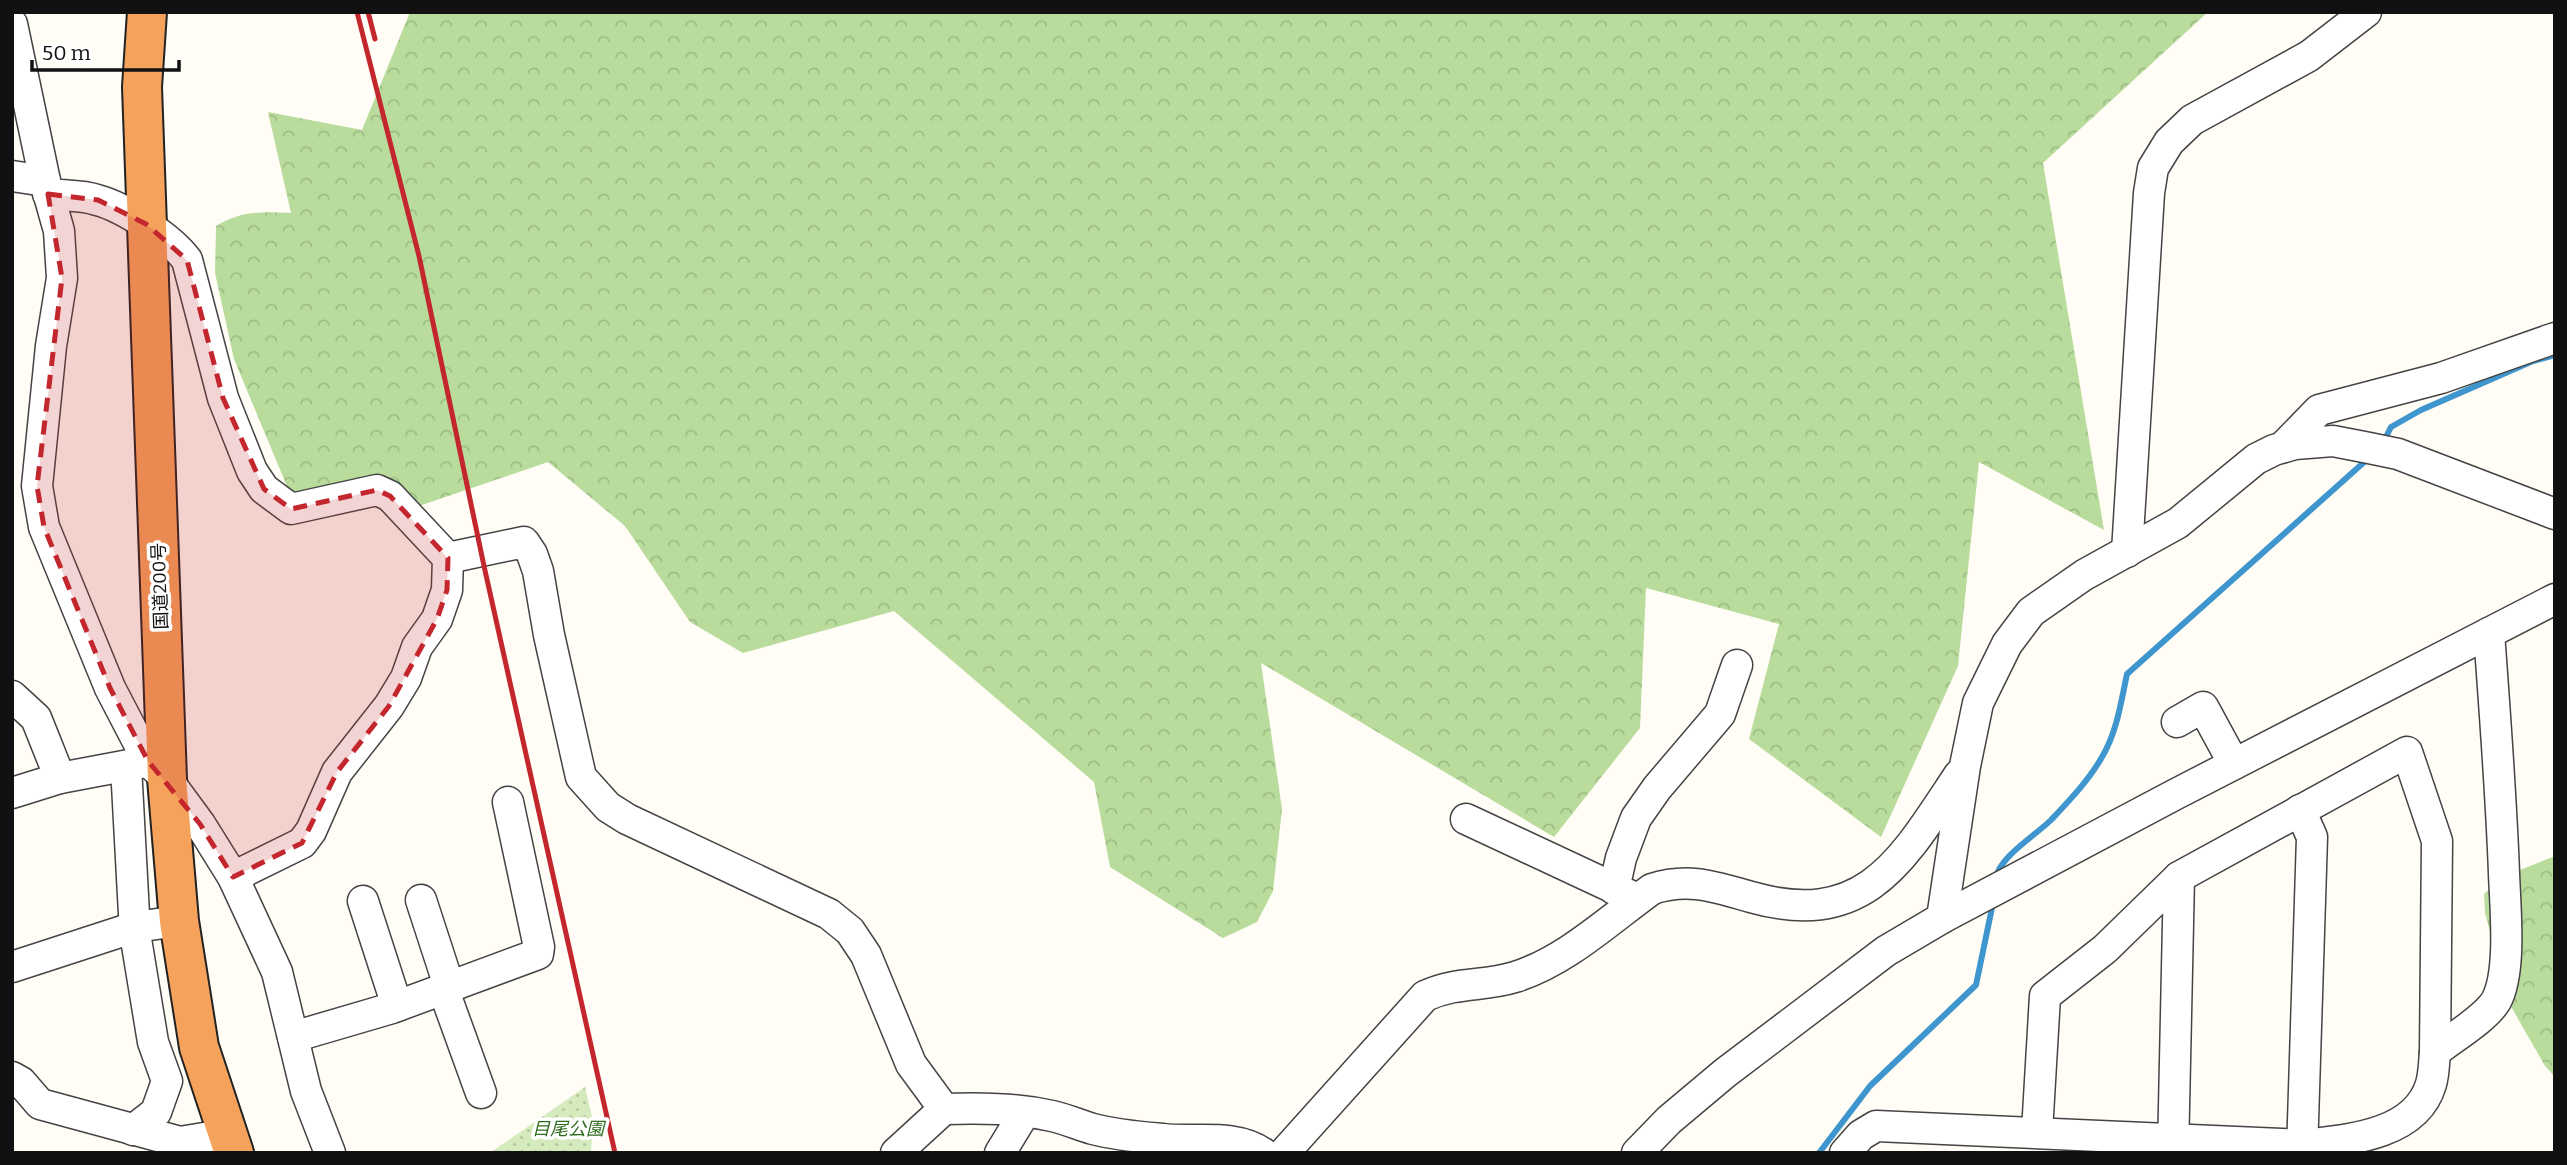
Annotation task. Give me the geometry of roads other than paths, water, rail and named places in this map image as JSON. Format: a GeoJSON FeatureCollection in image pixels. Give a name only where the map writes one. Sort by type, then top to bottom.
{"type":"FeatureCollection","features":[{"type":"Feature","properties":{"kind":"highway","name":"国道200号"},"geometry":{"type":"LineString","coordinates":[[148,12],[142,87],[146,225],[147,769],[179,921],[199,1047],[231,1143]]}},
{"type":"Feature","properties":{"kind":"street"},"geometry":{"type":"LineString","coordinates":[[2127,552],[2153,168],[2169,142],[2192,120],[2309,56],[2366,12]]}},
{"type":"Feature","properties":{"kind":"street"},"geometry":{"type":"LineString","coordinates":[[12,24],[58,232],[62,278],[51,346],[37,486],[44,527],[110,688],[147,769],[200,824],[233,877],[277,972],[306,1091],[330,1153]]}},
{"type":"Feature","properties":{"kind":"street"},"geometry":{"type":"LineString","coordinates":[[12,176],[98,200],[146,225],[177,247],[187,260],[223,398],[252,471],[264,489],[291,509],[377,490],[390,496],[448,558],[447,590],[437,619],[417,647],[406,678],[389,706],[337,772],[311,831],[302,843],[233,877]]}},
{"type":"Feature","properties":{"kind":"street"},"geometry":{"type":"LineString","coordinates":[[2283,447],[2319,410],[2441,378],[2555,338]]}},
{"type":"Feature","properties":{"kind":"street"},"geometry":{"type":"LineString","coordinates":[[1942,918],[1965,766],[1978,703],[2007,644],[2031,612],[2084,575],[2178,523],[2256,459],[2295,444],[2333,441],[2398,454],[2555,514]]}},
{"type":"Feature","properties":{"kind":"street"},"geometry":{"type":"LineString","coordinates":[[448,558],[524,542],[538,571],[549,635],[581,777],[608,807],[627,819],[829,914],[850,931],[866,954],[911,1064],[944,1109]]}},
{"type":"Feature","properties":{"kind":"street"},"geometry":{"type":"LineString","coordinates":[[1637,1153],[1669,1121],[1746,1057],[1886,951],[1942,918],[2234,764],[2555,599]]}},
{"type":"Feature","properties":{"kind":"street"},"geometry":{"type":"LineString","coordinates":[[2435,1052],[2496,1001],[2502,980],[2507,937],[2489,633]]}},
{"type":"Feature","properties":{"kind":"street"},"geometry":{"type":"LineString","coordinates":[[1626,894],[1621,858],[1636,818],[1657,788],[1720,715],[1737,665]]}},
{"type":"Feature","properties":{"kind":"street"},"geometry":{"type":"LineString","coordinates":[[12,695],[36,718],[60,778]]}},
{"type":"Feature","properties":{"kind":"street"},"geometry":{"type":"LineString","coordinates":[[2177,722],[2203,707],[2234,764]]}},
{"type":"Feature","properties":{"kind":"street"},"geometry":{"type":"LineString","coordinates":[[1861,1147],[1876,1126],[2037,1132],[2173,1145],[2302,1149],[2357,1138],[2389,1128],[2415,1111],[2432,1083],[2435,1052],[2438,841],[2407,752],[2179,877],[2105,949],[2045,996],[2037,1132]]}},
{"type":"Feature","properties":{"kind":"street"},"geometry":{"type":"LineString","coordinates":[[1284,1153],[1425,996],[1441,988],[1505,980],[1533,971],[1557,958],[1626,894],[1668,884],[1687,882],[1779,905],[1816,906],[1847,898],[1874,883],[1894,866],[1965,766]]}},
{"type":"Feature","properties":{"kind":"street"},"geometry":{"type":"LineString","coordinates":[[12,793],[60,778],[147,769]]}},
{"type":"Feature","properties":{"kind":"street"},"geometry":{"type":"LineString","coordinates":[[133,1130],[156,1112],[167,1080],[153,1042],[135,928],[147,769]]}},
{"type":"Feature","properties":{"kind":"street"},"geometry":{"type":"LineString","coordinates":[[293,1037],[397,1006],[538,954],[539,947],[508,802]]}},
{"type":"Feature","properties":{"kind":"street"},"geometry":{"type":"LineString","coordinates":[[2300,810],[2312,837],[2302,1149]]}},
{"type":"Feature","properties":{"kind":"street"},"geometry":{"type":"LineString","coordinates":[[1466,819],[1626,894]]}},
{"type":"Feature","properties":{"kind":"street"},"geometry":{"type":"LineString","coordinates":[[2173,1145],[2179,877]]}},
{"type":"Feature","properties":{"kind":"street"},"geometry":{"type":"LineString","coordinates":[[421,900],[481,1093]]}},
{"type":"Feature","properties":{"kind":"street"},"geometry":{"type":"LineString","coordinates":[[363,901],[397,1006]]}},
{"type":"Feature","properties":{"kind":"street"},"geometry":{"type":"LineString","coordinates":[[12,967],[135,928],[179,921]]}},
{"type":"Feature","properties":{"kind":"street"},"geometry":{"type":"LineString","coordinates":[[12,1077],[21,1082],[40,1104],[180,1142],[231,1143]]}},
{"type":"Feature","properties":{"kind":"street"},"geometry":{"type":"LineString","coordinates":[[896,1153],[944,1109],[996,1108],[1053,1116],[1094,1130],[1154,1138],[1230,1141],[1253,1146],[1263,1153]]}},
{"type":"Feature","properties":{"kind":"street"},"geometry":{"type":"LineString","coordinates":[[1000,1153],[1026,1112]]}},
{"type":"Feature","properties":{"kind":"waterway"},"geometry":{"type":"LineString","coordinates":[[2383,443],[2391,427],[2421,410],[2533,361],[2555,355]]}},
{"type":"Feature","properties":{"kind":"waterway"},"geometry":{"type":"LineString","coordinates":[[1996,878],[2004,862],[2051,820],[2097,766],[2115,727],[2127,674],[2371,456]]}},
{"type":"Feature","properties":{"kind":"waterway"},"geometry":{"type":"LineString","coordinates":[[1819,1153],[1870,1086],[1976,985],[1993,903]]}},
{"type":"Feature","properties":{"kind":"railway"},"geometry":{"type":"LineString","coordinates":[[357,12],[419,256],[484,566],[615,1153]]}},
{"type":"Feature","properties":{"kind":"railway"},"geometry":{"type":"LineString","coordinates":[[368,12],[375,39]]}},
{"type":"Feature","properties":{"kind":"park label","name":"目尾公園"},"geometry":{"type":"Point","coordinates":[568,1129]}}]}
